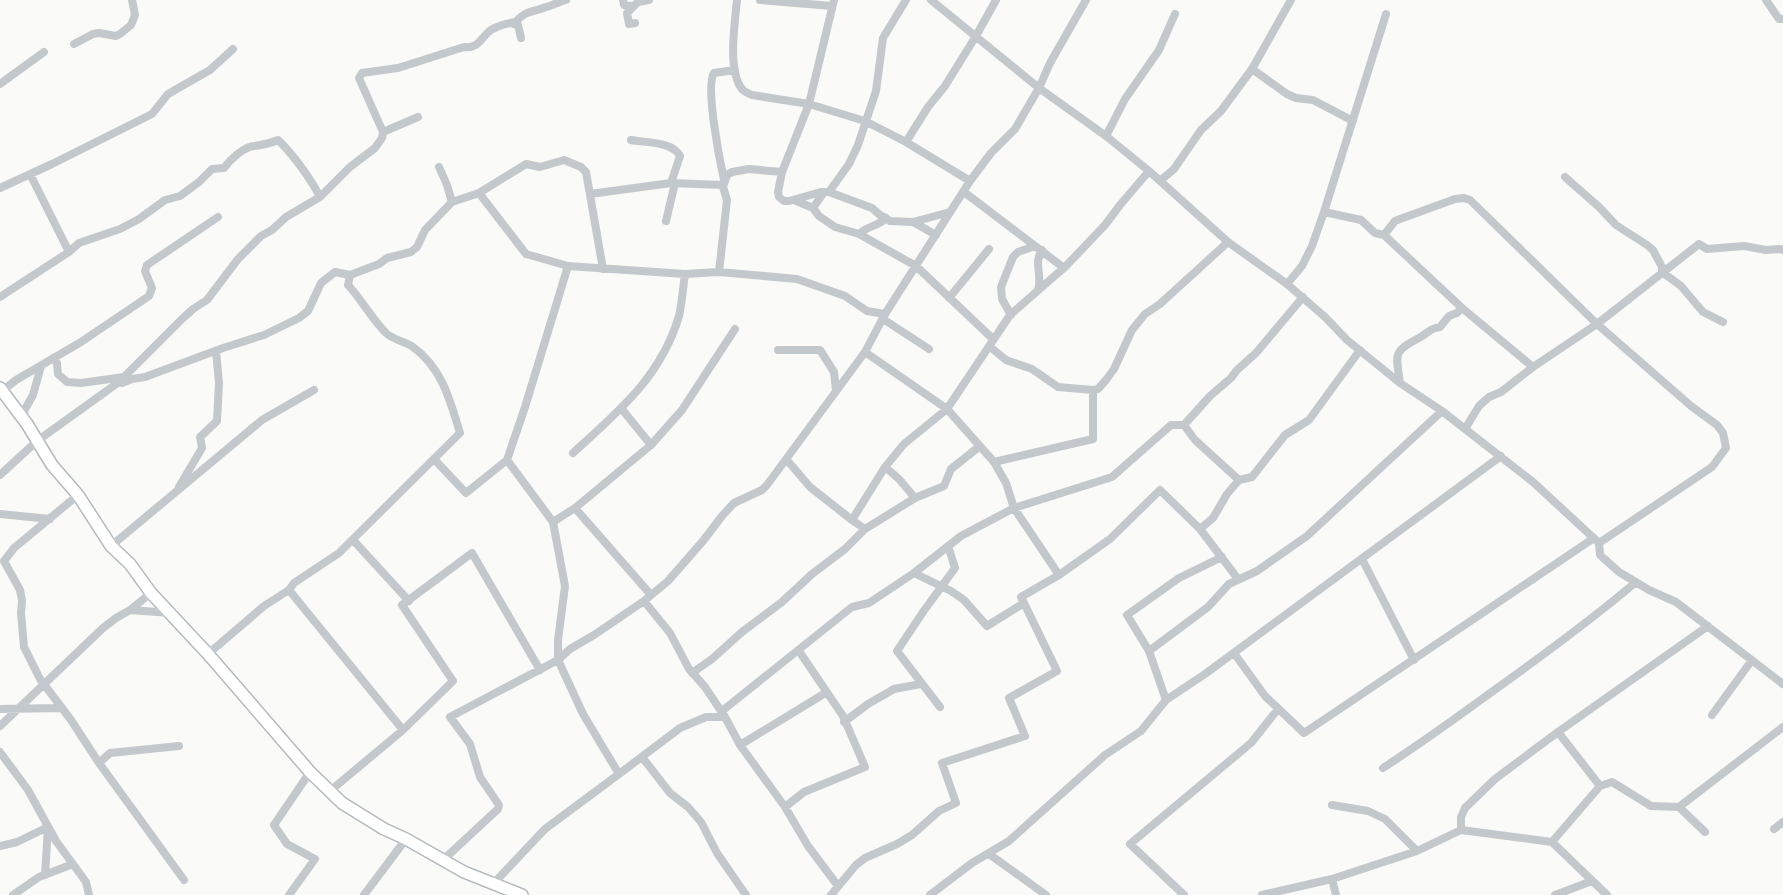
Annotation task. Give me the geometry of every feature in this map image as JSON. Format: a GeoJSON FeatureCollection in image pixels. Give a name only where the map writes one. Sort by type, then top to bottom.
{"type":"FeatureCollection","features":[{"type":"Feature","properties":{"kind":"street"},"geometry":{"type":"LineString","coordinates":[[74,44],[93,34],[99,33],[116,36],[126,30],[135,15],[132,0]]}},
{"type":"Feature","properties":{"kind":"street"},"geometry":{"type":"LineString","coordinates":[[0,475],[37,441],[121,379],[188,314],[207,300],[238,259],[260,236],[272,230],[286,217],[320,197],[350,167],[375,148],[382,138],[383,132],[374,108],[360,83],[359,78],[362,73],[398,68],[464,47],[470,48],[477,45],[490,30],[515,22],[527,12],[566,0]]}},
{"type":"Feature","properties":{"kind":"street"},"geometry":{"type":"LineString","coordinates":[[623,0],[624,5],[640,2]]}},
{"type":"Feature","properties":{"kind":"street"},"geometry":{"type":"LineString","coordinates":[[736,0],[735,70],[742,88],[746,92],[752,95],[809,104],[865,120],[906,142],[970,181]]}},
{"type":"Feature","properties":{"kind":"street"},"geometry":{"type":"LineString","coordinates":[[760,0],[833,3],[809,104],[782,172],[778,192],[779,197],[784,201],[794,200],[826,192],[872,208],[890,221],[913,222],[951,212]]}},
{"type":"Feature","properties":{"kind":"street"},"geometry":{"type":"LineString","coordinates":[[813,208],[849,164],[858,145],[876,91],[883,38],[906,0]]}},
{"type":"Feature","properties":{"kind":"street"},"geometry":{"type":"LineString","coordinates":[[931,0],[1040,88],[1150,171],[1228,242],[1303,297],[1347,340],[1400,383],[1442,411],[1533,482],[1596,540],[1600,555],[1619,572],[1648,590],[1676,602],[1783,684]]}},
{"type":"Feature","properties":{"kind":"street"},"geometry":{"type":"LineString","coordinates":[[906,142],[928,107],[945,86],[996,0]]}},
{"type":"Feature","properties":{"kind":"street"},"geometry":{"type":"LineString","coordinates":[[443,860],[498,809],[499,805],[480,777],[470,744],[450,717],[558,660],[570,649],[594,636],[644,601],[668,581],[703,542],[734,503],[762,490],[787,460],[865,352],[884,316],[970,181],[991,154],[1015,129],[1040,88],[1050,63],[1086,0]]}},
{"type":"Feature","properties":{"kind":"street"},"geometry":{"type":"LineString","coordinates":[[1160,182],[1174,169],[1201,130],[1221,111],[1252,69],[1292,0]]}},
{"type":"Feature","properties":{"kind":"street"},"geometry":{"type":"LineString","coordinates":[[1766,0],[1779,19],[1783,19]]}},
{"type":"Feature","properties":{"kind":"street"},"geometry":{"type":"LineString","coordinates":[[635,23],[629,24],[627,13],[640,2]]}},
{"type":"Feature","properties":{"kind":"street"},"geometry":{"type":"LineString","coordinates":[[1106,136],[1125,99],[1159,50],[1175,14]]}},
{"type":"Feature","properties":{"kind":"street"},"geometry":{"type":"LineString","coordinates":[[1287,284],[1302,266],[1312,246],[1386,14]]}},
{"type":"Feature","properties":{"kind":"street"},"geometry":{"type":"LineString","coordinates":[[515,22],[514,24],[518,25],[521,38]]}},
{"type":"Feature","properties":{"kind":"street"},"geometry":{"type":"LineString","coordinates":[[0,188],[152,114],[168,94],[210,70],[233,48]]}},
{"type":"Feature","properties":{"kind":"street"},"geometry":{"type":"LineString","coordinates":[[0,84],[44,52]]}},
{"type":"Feature","properties":{"kind":"street"},"geometry":{"type":"LineString","coordinates":[[1252,69],[1287,94],[1296,98],[1313,100],[1353,121]]}},
{"type":"Feature","properties":{"kind":"street"},"geometry":{"type":"LineString","coordinates":[[719,272],[727,200],[715,129],[711,81],[714,73],[735,70]]}},
{"type":"Feature","properties":{"kind":"street"},"geometry":{"type":"LineString","coordinates":[[383,132],[418,118]]}},
{"type":"Feature","properties":{"kind":"street"},"geometry":{"type":"LineString","coordinates":[[0,297],[69,252],[79,243],[120,229],[139,220],[165,200],[180,196],[212,170],[224,168],[232,158],[253,146],[278,140],[313,183],[320,197]]}},
{"type":"Feature","properties":{"kind":"street"},"geometry":{"type":"LineString","coordinates":[[631,140],[668,146],[677,151],[680,156],[666,221]]}},
{"type":"Feature","properties":{"kind":"street"},"geometry":{"type":"LineString","coordinates":[[121,379],[122,383],[145,377],[264,335],[299,318],[308,311],[322,283],[335,272],[350,275],[379,264],[387,258],[411,252],[416,247],[425,230],[452,202],[479,192],[526,164],[540,167],[564,160],[581,167],[586,172],[603,269]]}},
{"type":"Feature","properties":{"kind":"street"},"geometry":{"type":"LineString","coordinates":[[439,166],[452,202]]}},
{"type":"Feature","properties":{"kind":"street"},"geometry":{"type":"LineString","coordinates":[[723,182],[727,175],[732,172],[749,169],[782,172]]}},
{"type":"Feature","properties":{"kind":"street"},"geometry":{"type":"LineString","coordinates":[[852,520],[885,467],[904,444],[947,409],[1011,315],[1064,268],[1105,225],[1150,171]]}},
{"type":"Feature","properties":{"kind":"street"},"geometry":{"type":"LineString","coordinates":[[30,174],[69,252]]}},
{"type":"Feature","properties":{"kind":"street"},"geometry":{"type":"LineString","coordinates":[[1565,177],[1599,207],[1616,226],[1653,250],[1662,266],[1662,272]]}},
{"type":"Feature","properties":{"kind":"street"},"geometry":{"type":"LineString","coordinates":[[590,194],[673,183],[723,182]]}},
{"type":"Feature","properties":{"kind":"street"},"geometry":{"type":"LineString","coordinates":[[479,192],[526,254],[568,266],[684,274],[719,272],[797,279],[845,296],[867,311],[884,316],[929,349]]}},
{"type":"Feature","properties":{"kind":"street"},"geometry":{"type":"LineString","coordinates":[[964,192],[1064,268]]}},
{"type":"Feature","properties":{"kind":"street"},"geometry":{"type":"LineString","coordinates":[[1234,653],[1265,696],[1304,733],[1596,540],[1712,467],[1726,448],[1723,433],[1717,425],[1691,406],[1597,324],[1470,200],[1464,198],[1455,199],[1395,221],[1384,235]]}},
{"type":"Feature","properties":{"kind":"street"},"geometry":{"type":"LineString","coordinates":[[794,200],[813,208],[819,216],[835,227],[859,234],[916,266],[949,298],[1006,360],[1032,369],[1058,387],[1093,390],[1098,388],[1114,369],[1132,330],[1145,314],[1160,304],[1228,242]]}},
{"type":"Feature","properties":{"kind":"street"},"geometry":{"type":"LineString","coordinates":[[1324,212],[1361,220],[1375,233],[1384,235],[1462,308],[1532,367]]}},
{"type":"Feature","properties":{"kind":"street"},"geometry":{"type":"LineString","coordinates":[[218,217],[147,265],[145,271],[152,288],[149,296],[115,320],[1,390],[27,424],[52,466],[78,495],[111,546],[130,564],[151,593],[208,654],[310,772],[342,803],[384,829],[406,839],[464,872],[522,895]]}},
{"type":"Feature","properties":{"kind":"street"},"geometry":{"type":"LineString","coordinates":[[859,234],[866,228],[884,221],[886,218]]}},
{"type":"Feature","properties":{"kind":"street"},"geometry":{"type":"LineString","coordinates":[[913,222],[936,235]]}},
{"type":"Feature","properties":{"kind":"street"},"geometry":{"type":"LineString","coordinates":[[1466,429],[1479,406],[1489,398],[1501,392],[1532,367],[1597,324],[1699,244],[1707,249],[1744,246],[1766,250],[1783,250]]}},
{"type":"Feature","properties":{"kind":"street"},"geometry":{"type":"LineString","coordinates":[[1038,248],[1037,270],[1041,282],[1038,290]]}},
{"type":"Feature","properties":{"kind":"street"},"geometry":{"type":"LineString","coordinates":[[1011,315],[1002,299],[1001,287],[1013,258],[1018,252],[1038,248]]}},
{"type":"Feature","properties":{"kind":"street"},"geometry":{"type":"LineString","coordinates":[[949,298],[989,250]]}},
{"type":"Feature","properties":{"kind":"street"},"geometry":{"type":"LineString","coordinates":[[434,459],[466,493],[507,460],[568,266]]}},
{"type":"Feature","properties":{"kind":"street"},"geometry":{"type":"LineString","coordinates":[[1662,272],[1681,286],[1703,312],[1723,322]]}},
{"type":"Feature","properties":{"kind":"street"},"geometry":{"type":"LineString","coordinates":[[573,453],[643,386],[661,360],[671,340],[679,314],[684,274]]}},
{"type":"Feature","properties":{"kind":"street"},"geometry":{"type":"LineString","coordinates":[[208,654],[264,606],[339,553],[460,433],[445,386],[437,371],[414,347],[388,335],[373,319],[356,292],[348,285],[350,275]]}},
{"type":"Feature","properties":{"kind":"street"},"geometry":{"type":"LineString","coordinates":[[494,883],[545,829],[680,728],[706,716],[723,714],[852,607],[869,603],[914,573],[962,536],[1014,508],[1112,478],[1171,426],[1184,425],[1210,396],[1231,378],[1236,370],[1256,353],[1303,297]]}},
{"type":"Feature","properties":{"kind":"street"},"geometry":{"type":"LineString","coordinates":[[1400,383],[1396,358],[1398,352],[1403,346],[1432,328],[1440,327],[1449,316],[1457,313],[1462,308]]}},
{"type":"Feature","properties":{"kind":"street"},"geometry":{"type":"LineString","coordinates":[[553,522],[575,508],[651,445],[682,410],[735,329]]}},
{"type":"Feature","properties":{"kind":"street"},"geometry":{"type":"LineString","coordinates":[[778,350],[820,350],[834,372],[836,390]]}},
{"type":"Feature","properties":{"kind":"street"},"geometry":{"type":"LineString","coordinates":[[1200,529],[1213,518],[1226,494],[1239,480],[1252,477],[1286,435],[1308,420],[1360,350]]}},
{"type":"Feature","properties":{"kind":"street"},"geometry":{"type":"LineString","coordinates":[[176,493],[202,448],[200,436],[216,421],[219,383],[216,351]]}},
{"type":"Feature","properties":{"kind":"street"},"geometry":{"type":"LineString","coordinates":[[865,352],[947,409],[994,462],[1006,483],[1014,508],[1059,574]]}},
{"type":"Feature","properties":{"kind":"street"},"geometry":{"type":"LineString","coordinates":[[53,358],[57,363],[58,374],[68,382],[81,383],[121,379]]}},
{"type":"Feature","properties":{"kind":"street"},"geometry":{"type":"LineString","coordinates":[[27,424],[24,411],[32,395],[41,366]]}},
{"type":"Feature","properties":{"kind":"street"},"geometry":{"type":"LineString","coordinates":[[111,546],[262,420],[314,390]]}},
{"type":"Feature","properties":{"kind":"street"},"geometry":{"type":"LineString","coordinates":[[994,462],[1093,439],[1093,390]]}},
{"type":"Feature","properties":{"kind":"street"},"geometry":{"type":"LineString","coordinates":[[621,408],[651,445]]}},
{"type":"Feature","properties":{"kind":"street"},"geometry":{"type":"LineString","coordinates":[[1149,651],[1208,607],[1223,589],[1238,579],[1257,571],[1307,536],[1442,411]]}},
{"type":"Feature","properties":{"kind":"street"},"geometry":{"type":"LineString","coordinates":[[1184,425],[1195,440],[1239,480]]}},
{"type":"Feature","properties":{"kind":"street"},"geometry":{"type":"LineString","coordinates":[[692,673],[782,602],[812,574],[846,549],[864,529],[915,498],[944,486],[951,468],[980,446]]}},
{"type":"Feature","properties":{"kind":"street"},"geometry":{"type":"LineString","coordinates":[[930,895],[972,863],[1009,841],[1105,755],[1141,730],[1166,700],[1234,653],[1501,456]]}},
{"type":"Feature","properties":{"kind":"street"},"geometry":{"type":"LineString","coordinates":[[507,460],[553,522],[565,586],[558,640],[558,660],[583,714],[619,774]]}},
{"type":"Feature","properties":{"kind":"street"},"geometry":{"type":"LineString","coordinates":[[787,460],[810,487],[864,529]]}},
{"type":"Feature","properties":{"kind":"street"},"geometry":{"type":"LineString","coordinates":[[885,467],[899,479],[915,498]]}},
{"type":"Feature","properties":{"kind":"street"},"geometry":{"type":"LineString","coordinates":[[831,895],[856,865],[912,835],[939,811],[956,803],[942,764],[1025,736],[1009,698],[1057,671],[1021,597],[1059,574],[1110,538],[1160,490],[1200,529],[1238,579]]}},
{"type":"Feature","properties":{"kind":"street"},"geometry":{"type":"LineString","coordinates":[[78,495],[14,548],[4,561],[20,590],[26,652],[45,685],[99,763],[184,880]]}},
{"type":"Feature","properties":{"kind":"street"},"geometry":{"type":"LineString","coordinates":[[575,508],[651,595]]}},
{"type":"Feature","properties":{"kind":"street"},"geometry":{"type":"LineString","coordinates":[[0,514],[50,519]]}},
{"type":"Feature","properties":{"kind":"street"},"geometry":{"type":"LineString","coordinates":[[353,540],[409,601]]}},
{"type":"Feature","properties":{"kind":"street"},"geometry":{"type":"LineString","coordinates":[[940,707],[897,651],[955,568],[948,546]]}},
{"type":"Feature","properties":{"kind":"street"},"geometry":{"type":"LineString","coordinates":[[330,791],[403,730],[453,681],[402,605],[472,554],[540,670]]}},
{"type":"Feature","properties":{"kind":"street"},"geometry":{"type":"LineString","coordinates":[[1166,700],[1149,651],[1127,615],[1179,578],[1222,557]]}},
{"type":"Feature","properties":{"kind":"street"},"geometry":{"type":"LineString","coordinates":[[1362,559],[1414,660]]}},
{"type":"Feature","properties":{"kind":"street"},"geometry":{"type":"LineString","coordinates":[[914,573],[964,600],[987,626],[1024,603]]}},
{"type":"Feature","properties":{"kind":"street"},"geometry":{"type":"LineString","coordinates":[[1383,768],[1429,738],[1578,630],[1636,582]]}},
{"type":"Feature","properties":{"kind":"street"},"geometry":{"type":"LineString","coordinates":[[289,590],[403,730]]}},
{"type":"Feature","properties":{"kind":"street"},"geometry":{"type":"LineString","coordinates":[[0,726],[103,628],[151,593]]}},
{"type":"Feature","properties":{"kind":"street"},"geometry":{"type":"LineString","coordinates":[[644,601],[670,633],[692,673],[705,687],[723,714],[740,746],[785,807],[808,846],[838,886]]}},
{"type":"Feature","properties":{"kind":"street"},"geometry":{"type":"LineString","coordinates":[[130,610],[171,613]]}},
{"type":"Feature","properties":{"kind":"street"},"geometry":{"type":"LineString","coordinates":[[1461,830],[1465,808],[1495,779],[1708,626]]}},
{"type":"Feature","properties":{"kind":"street"},"geometry":{"type":"LineString","coordinates":[[785,807],[804,792],[865,767],[843,716],[799,651]]}},
{"type":"Feature","properties":{"kind":"street"},"geometry":{"type":"LineString","coordinates":[[1712,715],[1752,660]]}},
{"type":"Feature","properties":{"kind":"street"},"geometry":{"type":"LineString","coordinates":[[844,722],[868,704],[894,689],[922,684]]}},
{"type":"Feature","properties":{"kind":"street"},"geometry":{"type":"LineString","coordinates":[[740,746],[827,692]]}},
{"type":"Feature","properties":{"kind":"street"},"geometry":{"type":"LineString","coordinates":[[0,709],[62,708]]}},
{"type":"Feature","properties":{"kind":"street"},"geometry":{"type":"LineString","coordinates":[[1184,895],[1130,844],[1251,743],[1278,709]]}},
{"type":"Feature","properties":{"kind":"street"},"geometry":{"type":"LineString","coordinates":[[1552,842],[1600,786],[1612,782],[1651,806],[1679,807],[1783,726]]}},
{"type":"Feature","properties":{"kind":"street"},"geometry":{"type":"LineString","coordinates":[[1558,732],[1600,786]]}},
{"type":"Feature","properties":{"kind":"street"},"geometry":{"type":"LineString","coordinates":[[99,763],[110,753],[179,746]]}},
{"type":"Feature","properties":{"kind":"street"},"geometry":{"type":"LineString","coordinates":[[0,752],[28,790],[56,841],[86,882],[89,895]]}},
{"type":"Feature","properties":{"kind":"street"},"geometry":{"type":"LineString","coordinates":[[642,757],[670,794],[688,807],[700,822],[746,895]]}},
{"type":"Feature","properties":{"kind":"street"},"geometry":{"type":"LineString","coordinates":[[289,895],[314,859],[287,844],[274,824],[310,772]]}},
{"type":"Feature","properties":{"kind":"street"},"geometry":{"type":"LineString","coordinates":[[1332,806],[1368,812],[1385,819],[1417,852]]}},
{"type":"Feature","properties":{"kind":"street"},"geometry":{"type":"LineString","coordinates":[[1679,807],[1706,832]]}},
{"type":"Feature","properties":{"kind":"street"},"geometry":{"type":"LineString","coordinates":[[1774,829],[1783,822]]}},
{"type":"Feature","properties":{"kind":"street"},"geometry":{"type":"LineString","coordinates":[[0,846],[17,842],[48,827]]}},
{"type":"Feature","properties":{"kind":"street"},"geometry":{"type":"LineString","coordinates":[[45,875],[48,827]]}},
{"type":"Feature","properties":{"kind":"street"},"geometry":{"type":"LineString","coordinates":[[1262,895],[1332,879],[1417,852],[1461,830],[1552,842],[1607,895]]}},
{"type":"Feature","properties":{"kind":"street"},"geometry":{"type":"LineString","coordinates":[[364,895],[406,839]]}},
{"type":"Feature","properties":{"kind":"street"},"geometry":{"type":"LineString","coordinates":[[989,854],[1046,895]]}},
{"type":"Feature","properties":{"kind":"street"},"geometry":{"type":"LineString","coordinates":[[13,895],[39,877],[73,864]]}},
{"type":"Feature","properties":{"kind":"street"},"geometry":{"type":"LineString","coordinates":[[1332,879],[1336,895]]}},
{"type":"Feature","properties":{"kind":"street"},"geometry":{"type":"LineString","coordinates":[[1555,895],[1592,881]]}}]}
